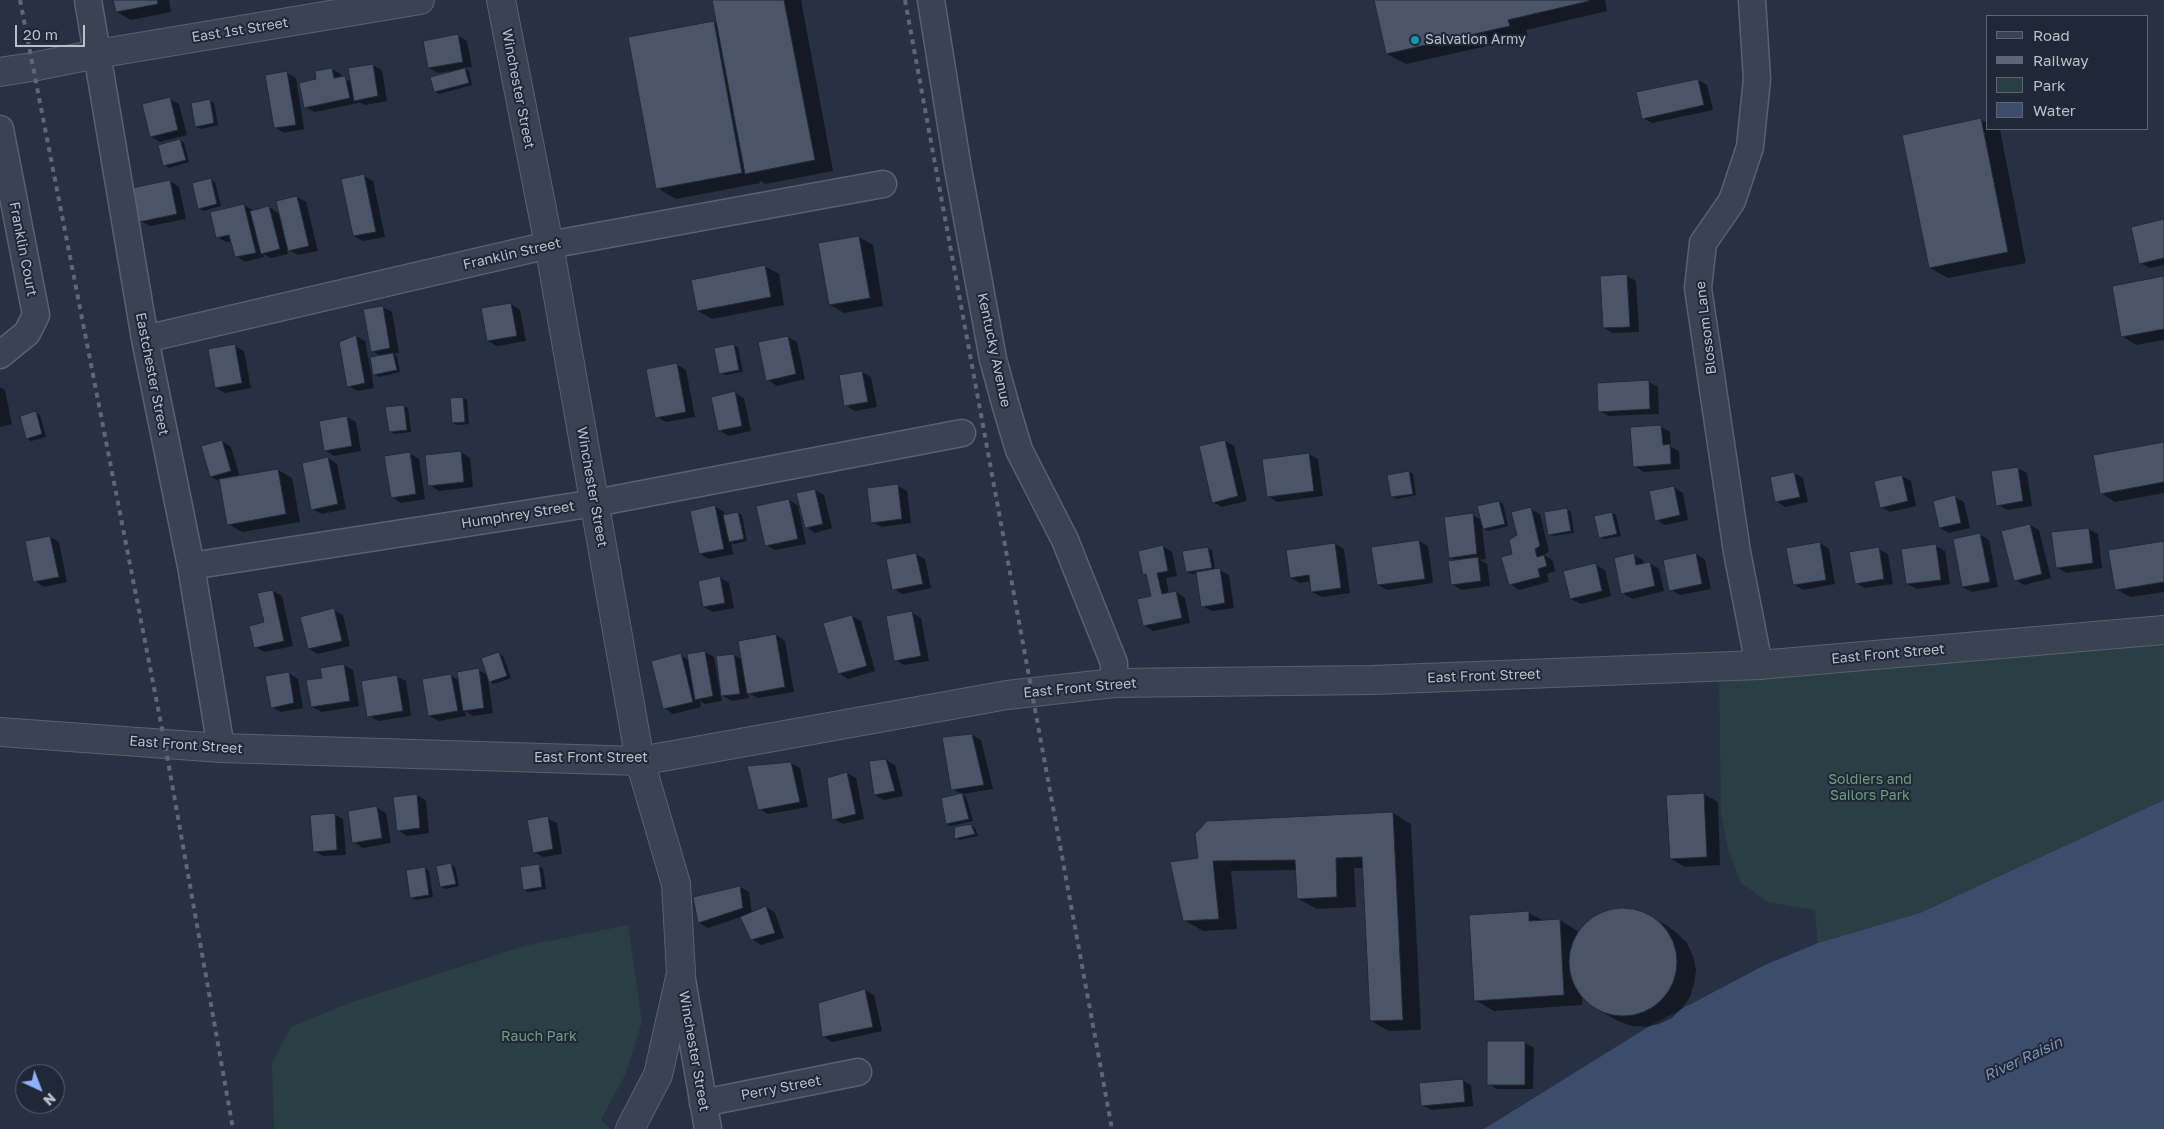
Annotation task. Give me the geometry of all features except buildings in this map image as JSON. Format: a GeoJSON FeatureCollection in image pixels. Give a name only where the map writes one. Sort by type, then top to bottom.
{"type":"FeatureCollection","features":[{"type":"Feature","properties":{"kind":"street","name":"Eastchester Street"},"geometry":{"type":"LineString","coordinates":[[88,0],[145,339],[191,566],[220,748]]}},
{"type":"Feature","properties":{"kind":"street","name":"East 1st Street"},"geometry":{"type":"LineString","coordinates":[[0,72],[420,0]]}},
{"type":"Feature","properties":{"kind":"street","name":"Winchester Street"},"geometry":{"type":"LineString","coordinates":[[501,0],[548,245],[640,761],[676,884],[681,973],[708,1129]]}},
{"type":"Feature","properties":{"kind":"street","name":"Kentucky Avenue"},"geometry":{"type":"LineString","coordinates":[[931,0],[960,178],[1004,403],[1019,450],[1066,540],[1114,663],[1114,683]]}},
{"type":"Feature","properties":{"kind":"street","name":"Blossom Lane"},"geometry":{"type":"LineString","coordinates":[[1752,0],[1757,79],[1750,147],[1732,200],[1703,243],[1698,288],[1737,552],[1759,665]]}},
{"type":"Feature","properties":{"kind":"street","name":"Franklin Court"},"geometry":{"type":"LineString","coordinates":[[0,129],[36,314],[27,333],[0,355]]}},
{"type":"Feature","properties":{"kind":"street","name":"Franklin Street"},"geometry":{"type":"LineString","coordinates":[[145,339],[548,245],[883,184]]}},
{"type":"Feature","properties":{"kind":"street","name":"Humphrey Street"},"geometry":{"type":"LineString","coordinates":[[191,566],[595,503],[962,433]]}},
{"type":"Feature","properties":{"kind":"street","name":"East Front Street"},"geometry":{"type":"LineString","coordinates":[[0,732],[220,748],[640,761],[1007,695],[1114,683],[1372,680],[1759,665],[2164,630]]}},
{"type":"Feature","properties":{"kind":"street","name":"Winchester Street"},"geometry":{"type":"LineString","coordinates":[[630,1129],[658,1075],[681,973]]}},
{"type":"Feature","properties":{"kind":"street","name":"Perry Street"},"geometry":{"type":"LineString","coordinates":[[703,1103],[858,1072]]}},
{"type":"Feature","properties":{"kind":"green space","name":"Soldiers and Sailors Park"},"geometry":{"type":"Polygon","coordinates":[[[2164,630],[2164,800],[1920,913],[1818,943],[1815,910],[1768,902],[1741,883],[1728,849],[1721,815],[1719,667],[2164,630]]]}},
{"type":"Feature","properties":{"kind":"green space","name":"Rauch Park"},"geometry":{"type":"Polygon","coordinates":[[[628,925],[642,1022],[625,1075],[601,1119],[610,1129],[274,1129],[272,1063],[291,1027],[349,1003],[524,946],[628,925]]]}},
{"type":"Feature","properties":{"kind":"water","name":"River Raisin"},"geometry":{"type":"Polygon","coordinates":[[[2164,800],[2164,1129],[1484,1129],[1653,1024],[1765,965],[1818,943],[1920,913],[2164,800]]]}},
{"type":"Feature","properties":{"kind":"railway"},"geometry":{"type":"LineString","coordinates":[[20,0],[165,744],[233,1129]]}},
{"type":"Feature","properties":{"kind":"railway"},"geometry":{"type":"LineString","coordinates":[[905,0],[1112,1129]]}},
{"type":"Feature","properties":{"kind":"place","name":"Salvation Army"},"geometry":{"type":"Point","coordinates":[1415,40]}}]}
